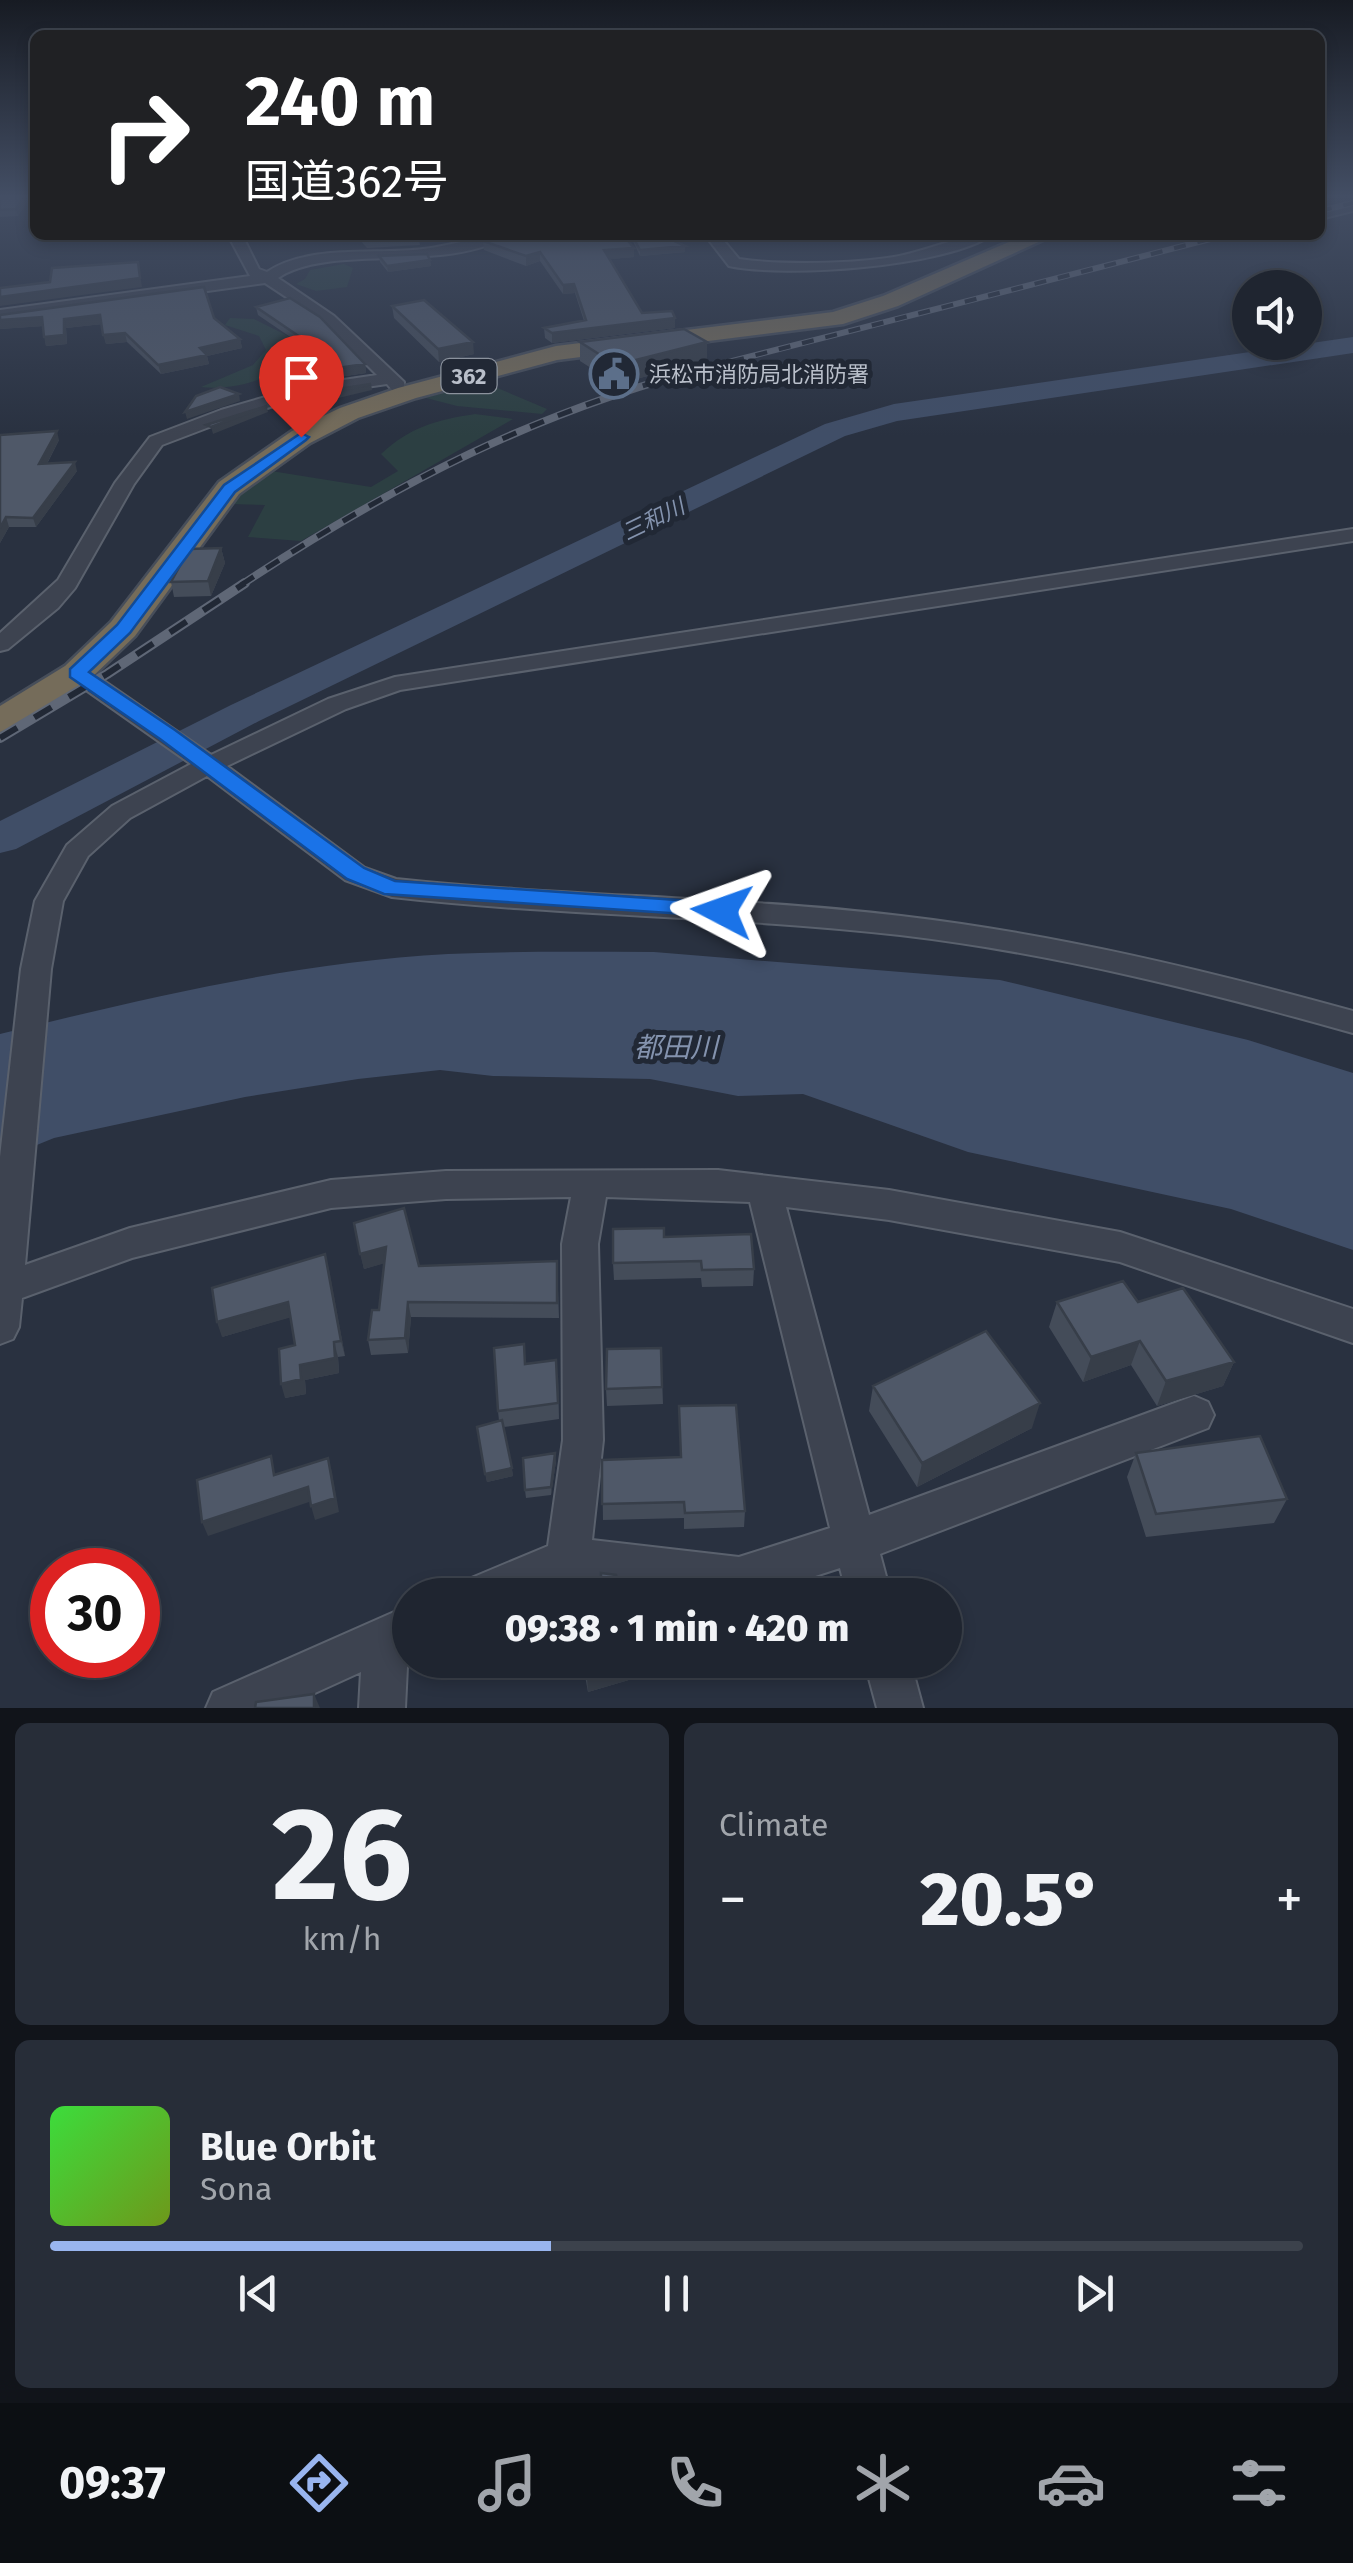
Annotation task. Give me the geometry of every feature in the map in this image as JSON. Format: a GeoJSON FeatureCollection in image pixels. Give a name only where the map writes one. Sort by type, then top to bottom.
{"type":"FeatureCollection","features":[{"type":"Feature","properties":{"kind":"highway","name":"362"},"geometry":{"type":"LineString","coordinates":[[0,721],[77,673],[123,629],[230,488],[301,437],[398,386],[576,349],[774,328],[872,310],[902,300],[949,276]]}},
{"type":"Feature","properties":{"kind":"street"},"geometry":{"type":"LineString","coordinates":[[262,276],[329,319],[398,386]]}},
{"type":"Feature","properties":{"kind":"street"},"geometry":{"type":"LineString","coordinates":[[0,315],[270,276]]}},
{"type":"Feature","properties":{"kind":"street"},"geometry":{"type":"LineString","coordinates":[[0,644],[50,603],[66,583],[156,442],[227,414],[309,390],[398,386]]}},
{"type":"Feature","properties":{"kind":"street"},"geometry":{"type":"LineString","coordinates":[[0,1327],[36,969],[49,901],[77,852],[122,812],[203,761],[336,704],[395,684],[1353,535]]}},
{"type":"Feature","properties":{"kind":"street"},"geometry":{"type":"LineString","coordinates":[[77,673],[168,734],[356,874],[392,888],[842,920],[999,940],[1096,956],[1353,1022]]}},
{"type":"Feature","properties":{"kind":"street"},"geometry":{"type":"LineString","coordinates":[[568,1558],[583,1440],[580,1244],[590,1183]]}},
{"type":"Feature","properties":{"kind":"street"},"geometry":{"type":"LineString","coordinates":[[3,1282],[130,1242],[332,1194],[446,1185],[718,1184],[889,1206],[1120,1248],[1353,1326]]}},
{"type":"Feature","properties":{"kind":"street"},"geometry":{"type":"LineString","coordinates":[[764,1190],[864,1578]]}},
{"type":"Feature","properties":{"kind":"street"},"geometry":{"type":"LineString","coordinates":[[523,1578],[568,1558],[739,1579],[854,1542],[1194,1415]]}},
{"type":"Feature","properties":{"kind":"street"},"geometry":{"type":"LineString","coordinates":[[229,1708],[392,1635]]}},
{"type":"Feature","properties":{"kind":"street"},"geometry":{"type":"LineString","coordinates":[[382,1708],[392,1658]]}},
{"type":"Feature","properties":{"kind":"street"},"geometry":{"type":"LineString","coordinates":[[892,1678],[900,1708]]}},
{"type":"Feature","properties":{"kind":"shaded area"},"geometry":{"type":"Polygon","coordinates":[[[307,276],[351,276],[347,287],[316,291],[296,284],[307,276]]]}},
{"type":"Feature","properties":{"kind":"shaded area"},"geometry":{"type":"Polygon","coordinates":[[[230,318],[254,319],[292,338],[290,352],[283,364],[259,379],[229,387],[201,387],[253,365],[266,350],[259,336],[225,325],[230,318]]]}},
{"type":"Feature","properties":{"kind":"shaded area"},"geometry":{"type":"Polygon","coordinates":[[[481,381],[547,409],[542,414],[457,406],[426,398],[481,381]]]}},
{"type":"Feature","properties":{"kind":"shaded area"},"geometry":{"type":"Polygon","coordinates":[[[475,414],[513,419],[301,541],[248,537],[265,505],[232,504],[265,470],[371,487],[398,471],[381,454],[402,437],[436,422],[475,414]]]}},
{"type":"Feature","properties":{"kind":"water"},"geometry":{"type":"Polygon","coordinates":[[[86,795],[45,816],[27,836],[0,849],[0,826],[41,805],[86,795]]]}},
{"type":"Feature","properties":{"kind":"water","name":"都田川"},"geometry":{"type":"Polygon","coordinates":[[[654,952],[1000,980],[1248,1040],[1353,1073],[1353,1250],[1231,1209],[968,1152],[803,1094],[738,1096],[650,1079],[493,1076],[440,1070],[358,1079],[245,1097],[54,1138],[0,1160],[0,1034],[166,995],[335,965],[448,954],[654,952]]]}},
{"type":"Feature","properties":{"kind":"building"},"geometry":{"type":"Polygon","coordinates":[[[51,276],[140,278],[0,297],[0,288],[50,282],[51,276]]]}},
{"type":"Feature","properties":{"kind":"building"},"geometry":{"type":"Polygon","coordinates":[[[557,276],[620,276],[642,313],[672,311],[675,318],[552,333],[544,328],[586,320],[574,284],[563,285],[557,276]]]}},
{"type":"Feature","properties":{"kind":"building"},"geometry":{"type":"Polygon","coordinates":[[[204,287],[214,318],[240,339],[200,348],[207,355],[158,365],[125,333],[103,335],[100,315],[64,319],[64,335],[44,337],[42,317],[0,320],[0,315],[204,287]]]}},
{"type":"Feature","properties":{"kind":"building"},"geometry":{"type":"Polygon","coordinates":[[[290,298],[320,317],[365,364],[282,376],[334,360],[256,307],[290,298]]]}},
{"type":"Feature","properties":{"kind":"building"},"geometry":{"type":"Polygon","coordinates":[[[424,300],[473,342],[438,349],[392,306],[424,300]]]}},
{"type":"Feature","properties":{"kind":"building"},"geometry":{"type":"Polygon","coordinates":[[[684,329],[707,342],[616,365],[580,342],[684,329]]]}},
{"type":"Feature","properties":{"kind":"building"},"geometry":{"type":"Polygon","coordinates":[[[371,384],[312,397],[306,394],[371,384]]]}},
{"type":"Feature","properties":{"kind":"building"},"geometry":{"type":"Polygon","coordinates":[[[220,387],[239,394],[185,412],[196,396],[220,387]]]}},
{"type":"Feature","properties":{"kind":"building"},"geometry":{"type":"Polygon","coordinates":[[[267,406],[211,427],[206,425],[267,406]]]}},
{"type":"Feature","properties":{"kind":"building"},"geometry":{"type":"Polygon","coordinates":[[[57,431],[39,464],[75,462],[33,518],[6,517],[0,528],[0,435],[57,431]]]}},
{"type":"Feature","properties":{"kind":"building"},"geometry":{"type":"Polygon","coordinates":[[[221,548],[208,581],[171,582],[189,549],[221,548]]]}},
{"type":"Feature","properties":{"kind":"building"},"geometry":{"type":"Polygon","coordinates":[[[404,1208],[419,1266],[557,1261],[557,1303],[408,1302],[405,1338],[368,1340],[372,1310],[379,1310],[386,1247],[360,1254],[354,1223],[404,1208]]]}},
{"type":"Feature","properties":{"kind":"building"},"geometry":{"type":"Polygon","coordinates":[[[664,1228],[664,1237],[751,1234],[754,1269],[702,1270],[701,1261],[613,1263],[613,1229],[664,1228]]]}},
{"type":"Feature","properties":{"kind":"building"},"geometry":{"type":"Polygon","coordinates":[[[325,1254],[341,1341],[334,1342],[335,1358],[300,1365],[301,1379],[281,1384],[279,1349],[295,1345],[288,1302],[217,1322],[212,1288],[325,1254]]]}},
{"type":"Feature","properties":{"kind":"building"},"geometry":{"type":"Polygon","coordinates":[[[1123,1281],[1138,1302],[1183,1288],[1234,1362],[1166,1381],[1140,1341],[1091,1357],[1057,1302],[1123,1281]]]}},
{"type":"Feature","properties":{"kind":"building"},"geometry":{"type":"Polygon","coordinates":[[[986,1331],[1040,1403],[922,1463],[873,1386],[986,1331]]]}},
{"type":"Feature","properties":{"kind":"building"},"geometry":{"type":"Polygon","coordinates":[[[524,1344],[525,1364],[556,1360],[558,1403],[498,1411],[494,1348],[524,1344]]]}},
{"type":"Feature","properties":{"kind":"building"},"geometry":{"type":"Polygon","coordinates":[[[661,1348],[662,1387],[606,1389],[607,1349],[661,1348]]]}},
{"type":"Feature","properties":{"kind":"building"},"geometry":{"type":"Polygon","coordinates":[[[736,1405],[745,1511],[685,1513],[684,1502],[602,1504],[602,1460],[681,1457],[679,1406],[736,1405]]]}},
{"type":"Feature","properties":{"kind":"building"},"geometry":{"type":"Polygon","coordinates":[[[502,1420],[512,1468],[485,1474],[477,1427],[502,1420]]]}},
{"type":"Feature","properties":{"kind":"building"},"geometry":{"type":"Polygon","coordinates":[[[1260,1436],[1287,1499],[1156,1514],[1136,1453],[1260,1436]]]}},
{"type":"Feature","properties":{"kind":"building"},"geometry":{"type":"Polygon","coordinates":[[[555,1453],[551,1487],[525,1490],[523,1458],[555,1453]]]}},
{"type":"Feature","properties":{"kind":"building"},"geometry":{"type":"Polygon","coordinates":[[[271,1456],[274,1475],[328,1458],[335,1498],[311,1506],[308,1487],[202,1522],[197,1480],[271,1456]]]}},
{"type":"Feature","properties":{"kind":"building"},"geometry":{"type":"Polygon","coordinates":[[[314,1694],[314,1708],[255,1708],[256,1702],[314,1694]]]}},
{"type":"Feature","properties":{"kind":"waterway","name":"三和川"},"geometry":{"type":"LineString","coordinates":[[0,839],[245,713],[835,430],[894,413],[1353,345]]}},
{"type":"Feature","properties":{"kind":"railway"},"geometry":{"type":"LineString","coordinates":[[709,367],[1067,276]]}},
{"type":"Feature","properties":{"kind":"railway"},"geometry":{"type":"LineString","coordinates":[[241,585],[356,514],[470,454],[589,404],[719,364]]}},
{"type":"Feature","properties":{"kind":"railway"},"geometry":{"type":"LineString","coordinates":[[0,738],[107,674],[245,583]]}},
{"type":"Feature","properties":{"kind":"place","name":"浜松市消防局北消防署"},"geometry":{"type":"Point","coordinates":[614,374]}},
{"type":"Feature","properties":{"kind":"route"},"geometry":{"type":"LineString","coordinates":[[301,437],[230,488],[123,629],[77,673],[168,734],[356,874],[392,888],[444,895],[722,911]]}}]}
